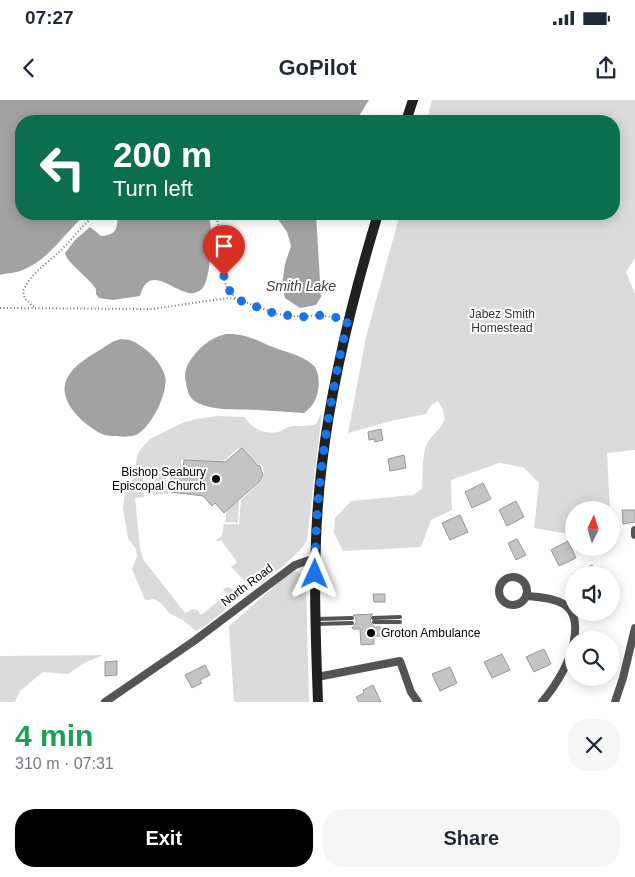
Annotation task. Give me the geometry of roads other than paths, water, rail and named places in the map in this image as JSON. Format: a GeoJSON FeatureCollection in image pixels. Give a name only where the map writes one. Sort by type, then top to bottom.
{"type":"FeatureCollection","features":[{"type":"Feature","properties":{"kind":"main road"},"geometry":{"type":"LineString","coordinates":[[408,115],[413,100]]}},
{"type":"Feature","properties":{"kind":"main road"},"geometry":{"type":"LineString","coordinates":[[318,702],[315,558],[321,466],[338,364],[348,319],[376,220]]}},
{"type":"Feature","properties":{"kind":"street"},"geometry":{"type":"LineString","coordinates":[[634,530],[635,535]]}},
{"type":"Feature","properties":{"kind":"street","name":"North Road"},"geometry":{"type":"LineString","coordinates":[[105,702],[194,641],[295,565],[315,558]]}},
{"type":"Feature","properties":{"kind":"street"},"geometry":{"type":"LineString","coordinates":[[526,596],[550,598],[565,604],[571,610],[574,617],[576,631]]}},
{"type":"Feature","properties":{"kind":"street"},"geometry":{"type":"LineString","coordinates":[[615,702],[624,678],[635,628]]}},
{"type":"Feature","properties":{"kind":"street"},"geometry":{"type":"LineString","coordinates":[[317,676],[400,661],[410,692],[418,702]]}},
{"type":"Feature","properties":{"kind":"street"},"geometry":{"type":"LineString","coordinates":[[542,702],[565,668]]}},
{"type":"Feature","properties":{"kind":"lane"},"geometry":{"type":"LineString","coordinates":[[373,620],[400,619]]}},
{"type":"Feature","properties":{"kind":"lane"},"geometry":{"type":"LineString","coordinates":[[315,622],[352,621]]}},
{"type":"Feature","properties":{"kind":"water"},"geometry":{"type":"Polygon","coordinates":[[[0,100],[369,100],[360,115],[15,115],[15,220],[79,220],[49,252],[33,265],[17,272],[0,275],[0,100]]]}},
{"type":"Feature","properties":{"kind":"water"},"geometry":{"type":"Polygon","coordinates":[[[117,220],[210,220],[211,250],[206,280],[202,289],[194,293],[187,293],[157,280],[150,281],[144,286],[140,296],[113,300],[99,298],[96,294],[96,289],[69,261],[65,253],[75,240],[90,227],[101,236],[113,232],[117,227],[117,220]]]}},
{"type":"Feature","properties":{"kind":"water","name":"Smith Lake"},"geometry":{"type":"Polygon","coordinates":[[[279,220],[316,220],[321,297],[316,305],[300,308],[285,298],[282,284],[285,264],[291,246],[287,232],[279,220]]]}},
{"type":"Feature","properties":{"kind":"water"},"geometry":{"type":"Polygon","coordinates":[[[226,334],[238,334],[249,337],[298,356],[313,365],[316,368],[319,383],[318,393],[311,406],[304,413],[224,409],[200,404],[193,400],[188,392],[185,378],[188,364],[204,345],[214,338],[226,334]]]}},
{"type":"Feature","properties":{"kind":"water"},"geometry":{"type":"Polygon","coordinates":[[[121,339],[134,342],[148,352],[160,364],[166,383],[158,409],[147,425],[136,435],[122,437],[102,434],[87,425],[68,403],[65,395],[67,378],[73,369],[109,344],[121,339]]]}},
{"type":"Feature","properties":{"kind":"place","name":"Bishop Seabury Episcopal Church"},"geometry":{"type":"Point","coordinates":[216,479]}},
{"type":"Feature","properties":{"kind":"place","name":"Groton Ambulance"},"geometry":{"type":"Point","coordinates":[371,633]}},
{"type":"Feature","properties":{"kind":"park label","name":"Jabez Smith Homestead"},"geometry":{"type":"Point","coordinates":[502,321]}}]}
